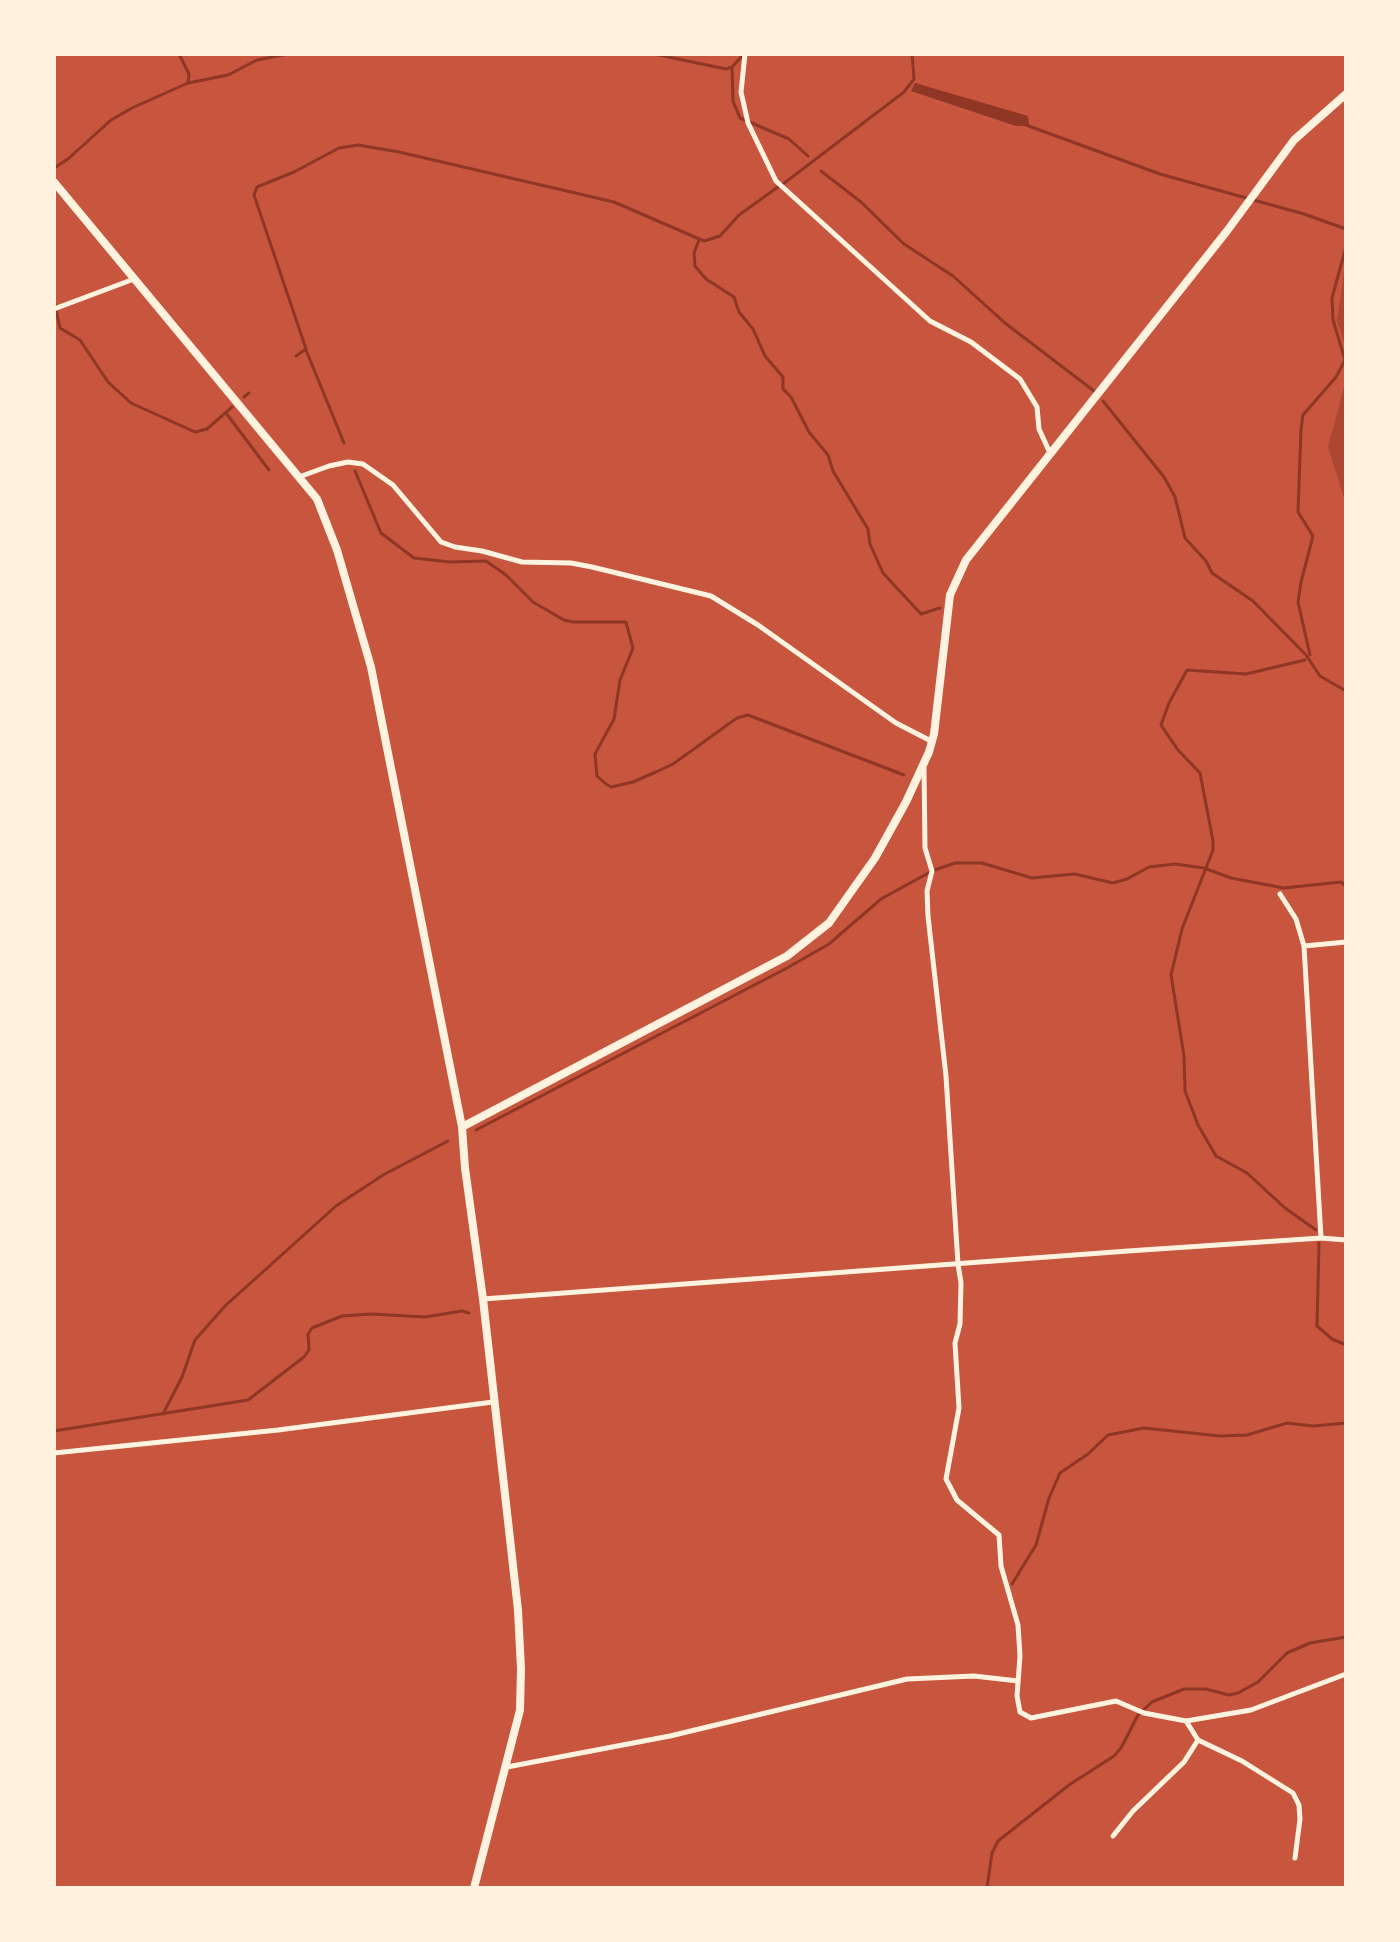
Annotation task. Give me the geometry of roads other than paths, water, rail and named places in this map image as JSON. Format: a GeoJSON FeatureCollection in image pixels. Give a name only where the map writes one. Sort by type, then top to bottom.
{"type":"FeatureCollection","features":[{"type":"Feature","properties":{"kind":"main road"},"geometry":{"type":"LineString","coordinates":[[462,1127],[775,962],[805,944],[829,923],[861,880],[906,802],[933,742],[953,584],[966,560],[1227,231],[1294,140],[1346,94]]}},
{"type":"Feature","properties":{"kind":"main road"},"geometry":{"type":"LineString","coordinates":[[54,182],[317,499],[327,519],[371,667],[462,1127],[465,1168],[512,1547],[521,1669],[520,1710],[474,1888]]}},
{"type":"Feature","properties":{"kind":"street"},"geometry":{"type":"LineString","coordinates":[[746,54],[741,92],[748,123],[776,181],[930,321],[971,342],[1020,379],[1037,407],[1039,429],[1050,453]]}},
{"type":"Feature","properties":{"kind":"street"},"geometry":{"type":"LineString","coordinates":[[56,308],[134,279]]}},
{"type":"Feature","properties":{"kind":"street"},"geometry":{"type":"LineString","coordinates":[[299,477],[348,462],[363,464],[393,485],[441,542],[522,562],[571,563],[592,567],[711,596],[751,620],[896,723],[933,742]]}},
{"type":"Feature","properties":{"kind":"street"},"geometry":{"type":"LineString","coordinates":[[924,764],[925,848],[932,871],[927,898],[946,1076],[962,1298],[955,1343],[958,1408],[946,1479],[957,1500],[999,1535],[1001,1566],[1018,1625],[1020,1656],[1018,1707],[1026,1718],[1110,1701],[1121,1701],[1144,1713],[1186,1721],[1251,1710],[1346,1674]]}},
{"type":"Feature","properties":{"kind":"street"},"geometry":{"type":"LineString","coordinates":[[1280,894],[1296,919],[1304,946],[1321,1238]]}},
{"type":"Feature","properties":{"kind":"street"},"geometry":{"type":"LineString","coordinates":[[1304,946],[1346,942]]}},
{"type":"Feature","properties":{"kind":"street"},"geometry":{"type":"LineString","coordinates":[[483,1299],[1321,1238],[1346,1239]]}},
{"type":"Feature","properties":{"kind":"street"},"geometry":{"type":"LineString","coordinates":[[54,1453],[278,1430],[494,1402]]}},
{"type":"Feature","properties":{"kind":"street"},"geometry":{"type":"LineString","coordinates":[[507,1767],[654,1739],[907,1679],[974,1676],[1018,1681]]}},
{"type":"Feature","properties":{"kind":"street"},"geometry":{"type":"LineString","coordinates":[[1186,1721],[1198,1740],[1242,1761],[1293,1793],[1299,1805],[1300,1819],[1295,1858]]}},
{"type":"Feature","properties":{"kind":"street"},"geometry":{"type":"LineString","coordinates":[[1113,1836],[1132,1811],[1184,1762],[1198,1740]]}},
{"type":"Feature","properties":{"kind":"waterway"},"geometry":{"type":"LineString","coordinates":[[179,54],[189,74],[188,83]]}},
{"type":"Feature","properties":{"kind":"waterway"},"geometry":{"type":"LineString","coordinates":[[54,168],[68,159],[111,120],[132,108],[188,83],[228,75],[257,60],[288,54]]}},
{"type":"Feature","properties":{"kind":"waterway"},"geometry":{"type":"LineString","coordinates":[[654,54],[726,69],[732,67],[743,55]]}},
{"type":"Feature","properties":{"kind":"waterway"},"geometry":{"type":"LineString","coordinates":[[783,184],[904,92],[914,79],[912,54]]}},
{"type":"Feature","properties":{"kind":"waterway"},"geometry":{"type":"LineString","coordinates":[[732,67],[733,101],[740,118],[789,139],[808,156]]}},
{"type":"Feature","properties":{"kind":"waterway"},"geometry":{"type":"LineString","coordinates":[[1026,125],[1160,174],[1304,214],[1346,229]]}},
{"type":"Feature","properties":{"kind":"waterway"},"geometry":{"type":"LineString","coordinates":[[296,356],[306,349],[254,195],[257,187],[294,172],[339,148],[358,145],[399,152],[614,202],[704,241],[720,236],[739,215],[778,187]]}},
{"type":"Feature","properties":{"kind":"waterway"},"geometry":{"type":"LineString","coordinates":[[821,171],[861,202],[904,244],[953,276],[1005,323],[1094,391]]}},
{"type":"Feature","properties":{"kind":"waterway"},"geometry":{"type":"LineString","coordinates":[[699,240],[694,253],[695,266],[706,279],[734,297],[739,312],[753,329],[765,356],[783,377],[783,389],[791,397],[809,432],[828,455],[833,471],[868,529],[870,544],[883,573],[921,614],[940,608]]}},
{"type":"Feature","properties":{"kind":"waterway"},"geometry":{"type":"LineString","coordinates":[[1310,655],[1298,602],[1313,536],[1298,512],[1301,429],[1303,415],[1336,377],[1345,360],[1333,320],[1332,298],[1346,247]]}},
{"type":"Feature","properties":{"kind":"waterway"},"geometry":{"type":"LineString","coordinates":[[54,300],[60,328],[80,340],[108,382],[131,403],[195,432],[207,429],[232,407]]}},
{"type":"Feature","properties":{"kind":"waterway"},"geometry":{"type":"LineString","coordinates":[[306,350],[344,443]]}},
{"type":"Feature","properties":{"kind":"waterway"},"geometry":{"type":"LineString","coordinates":[[244,397],[249,393]]}},
{"type":"Feature","properties":{"kind":"waterway"},"geometry":{"type":"LineString","coordinates":[[1103,401],[1164,477],[1175,497],[1185,538],[1206,561],[1212,573],[1253,601],[1306,655],[1320,676],[1346,691]]}},
{"type":"Feature","properties":{"kind":"waterway"},"geometry":{"type":"LineString","coordinates":[[226,413],[269,470]]}},
{"type":"Feature","properties":{"kind":"waterway"},"geometry":{"type":"LineString","coordinates":[[355,471],[381,533],[414,558],[450,562],[486,561],[506,575],[533,602],[564,620],[626,622],[633,648],[620,680],[614,719],[595,754],[597,776],[611,787],[633,782],[673,764],[737,718],[748,715],[904,775]]}},
{"type":"Feature","properties":{"kind":"waterway"},"geometry":{"type":"LineString","coordinates":[[1305,660],[1246,674],[1187,670],[1169,703],[1161,725],[1178,750],[1200,773],[1213,841],[1213,850],[1182,929],[1171,975],[1184,1056],[1185,1091],[1198,1125],[1216,1156],[1247,1173],[1285,1208],[1316,1230]]}},
{"type":"Feature","properties":{"kind":"waterway"},"geometry":{"type":"LineString","coordinates":[[476,1130],[787,968],[829,944],[881,899],[932,871],[955,863],[982,863],[1032,878],[1075,874],[1113,883],[1127,879],[1149,867],[1175,864],[1204,868],[1231,878],[1284,888],[1341,882],[1346,886]]}},
{"type":"Feature","properties":{"kind":"waterway"},"geometry":{"type":"LineString","coordinates":[[163,1414],[182,1377],[195,1340],[225,1306],[336,1206],[383,1175],[448,1141]]}},
{"type":"Feature","properties":{"kind":"waterway"},"geometry":{"type":"LineString","coordinates":[[1319,1243],[1317,1326],[1332,1339],[1346,1345]]}},
{"type":"Feature","properties":{"kind":"waterway"},"geometry":{"type":"LineString","coordinates":[[54,1431],[248,1400],[304,1357],[309,1350],[308,1334],[312,1328],[342,1316],[371,1314],[425,1317],[462,1311],[469,1313]]}},
{"type":"Feature","properties":{"kind":"waterway"},"geometry":{"type":"LineString","coordinates":[[1012,1584],[1036,1545],[1049,1498],[1060,1473],[1088,1454],[1108,1435],[1144,1428],[1220,1436],[1247,1435],[1287,1423],[1313,1426],[1346,1423]]}},
{"type":"Feature","properties":{"kind":"waterway"},"geometry":{"type":"LineString","coordinates":[[987,1888],[992,1853],[998,1841],[1069,1785],[1114,1756],[1121,1748],[1138,1715],[1152,1702],[1184,1689],[1206,1689],[1229,1695],[1238,1693],[1258,1682],[1287,1653],[1310,1643],[1346,1637]]}}]}
